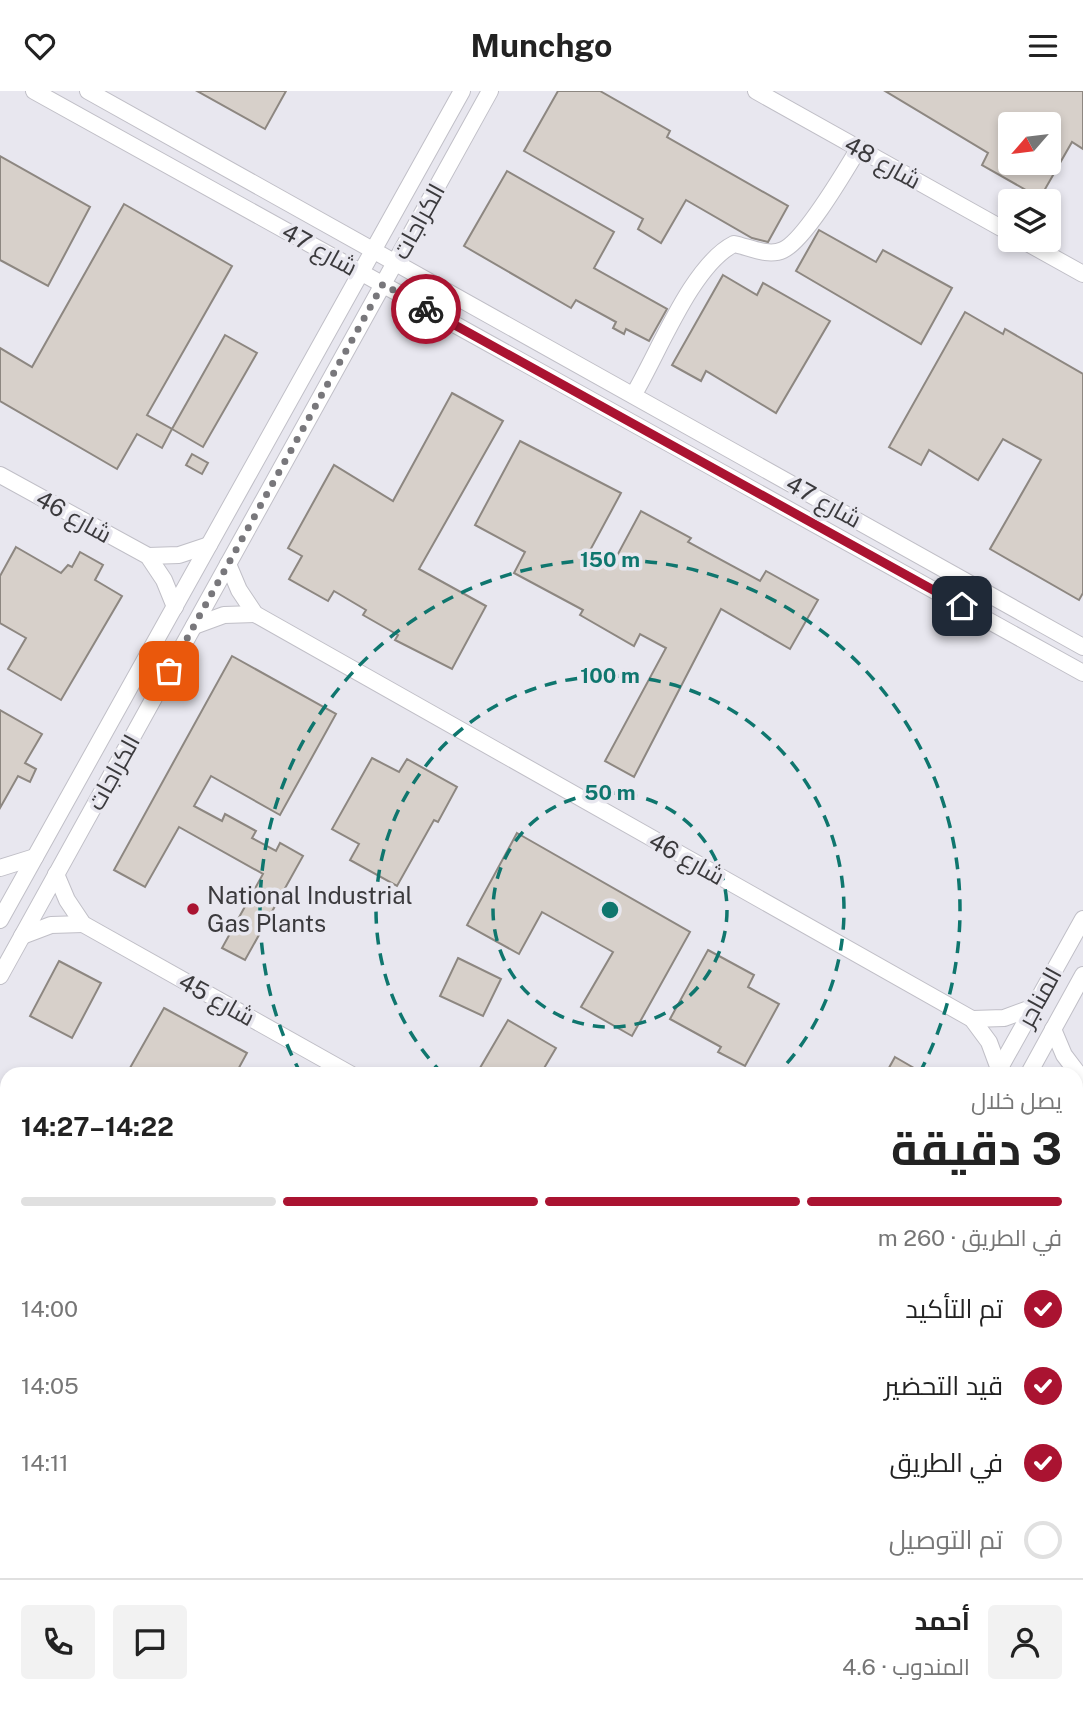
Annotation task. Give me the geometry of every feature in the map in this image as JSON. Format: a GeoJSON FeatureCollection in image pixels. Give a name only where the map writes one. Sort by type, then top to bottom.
{"type":"FeatureCollection","features":[{"type":"Feature","properties":{"kind":"street","name":"شارع 47"},"geometry":{"type":"LineString","coordinates":[[34,91],[1083,673]]}},
{"type":"Feature","properties":{"kind":"street","name":"شارع 47"},"geometry":{"type":"LineString","coordinates":[[88,91],[1083,646]]}},
{"type":"Feature","properties":{"kind":"street","name":"الكراجات"},"geometry":{"type":"LineString","coordinates":[[0,918],[462,91]]}},
{"type":"Feature","properties":{"kind":"street","name":"الكراجات"},"geometry":{"type":"LineString","coordinates":[[0,976],[490,91]]}},
{"type":"Feature","properties":{"kind":"street","name":"شارع 48"},"geometry":{"type":"LineString","coordinates":[[756,91],[998,226]]}},
{"type":"Feature","properties":{"kind":"street"},"geometry":{"type":"LineString","coordinates":[[634,394],[695,282],[719,251],[734,244],[767,253],[784,250],[831,194],[859,148]]}},
{"type":"Feature","properties":{"kind":"street"},"geometry":{"type":"LineString","coordinates":[[1044,252],[1083,274]]}},
{"type":"Feature","properties":{"kind":"street","name":"شارع 46"},"geometry":{"type":"LineString","coordinates":[[0,475],[148,556],[164,580],[175,607]]}},
{"type":"Feature","properties":{"kind":"street"},"geometry":{"type":"LineString","coordinates":[[148,556],[179,555],[209,545]]}},
{"type":"Feature","properties":{"kind":"street","name":"شارع 46"},"geometry":{"type":"LineString","coordinates":[[228,564],[239,590],[255,614],[972,1019],[989,1042],[996,1067]]}},
{"type":"Feature","properties":{"kind":"street"},"geometry":{"type":"LineString","coordinates":[[194,626],[224,615],[255,614]]}},
{"type":"Feature","properties":{"kind":"street"},"geometry":{"type":"LineString","coordinates":[[0,868],[36,856]]}},
{"type":"Feature","properties":{"kind":"street","name":"شارع 45"},"geometry":{"type":"LineString","coordinates":[[56,874],[67,900],[83,924],[338,1067]]}},
{"type":"Feature","properties":{"kind":"street","name":"المناجر"},"geometry":{"type":"LineString","coordinates":[[1001,1067],[1083,919]]}},
{"type":"Feature","properties":{"kind":"street"},"geometry":{"type":"LineString","coordinates":[[22,936],[51,925],[83,924]]}},
{"type":"Feature","properties":{"kind":"street","name":"المناجر"},"geometry":{"type":"LineString","coordinates":[[1032,1067],[1083,975]]}},
{"type":"Feature","properties":{"kind":"street"},"geometry":{"type":"LineString","coordinates":[[972,1019],[1004,1018],[1034,1007]]}},
{"type":"Feature","properties":{"kind":"street"},"geometry":{"type":"LineString","coordinates":[[1053,1029],[1072,1067]]}},
{"type":"Feature","properties":{"kind":"building"},"geometry":{"type":"Polygon","coordinates":[[[197,91],[286,91],[265,129],[197,91]]]}},
{"type":"Feature","properties":{"kind":"building"},"geometry":{"type":"Polygon","coordinates":[[[558,91],[600,91],[670,131],[667,137],[788,206],[768,242],[752,238],[686,200],[661,243],[638,229],[643,219],[524,151],[558,91]]]}},
{"type":"Feature","properties":{"kind":"building"},"geometry":{"type":"Polygon","coordinates":[[[885,91],[1083,91],[1083,149],[1072,142],[1061,161],[1061,112],[998,112],[998,174],[982,165],[988,153],[885,91]]]}},
{"type":"Feature","properties":{"kind":"building"},"geometry":{"type":"Polygon","coordinates":[[[0,156],[90,207],[48,286],[0,260],[0,156]]]}},
{"type":"Feature","properties":{"kind":"building"},"geometry":{"type":"Polygon","coordinates":[[[507,171],[614,232],[594,268],[667,309],[649,341],[626,329],[624,334],[613,328],[616,322],[576,300],[571,308],[464,246],[507,171]]]}},
{"type":"Feature","properties":{"kind":"building"},"geometry":{"type":"Polygon","coordinates":[[[1000,175],[1053,175],[1045,189],[1024,189],[1000,175]]]}},
{"type":"Feature","properties":{"kind":"building"},"geometry":{"type":"Polygon","coordinates":[[[124,204],[232,266],[147,415],[172,429],[162,448],[137,434],[117,469],[0,401],[0,348],[32,367],[124,204]]]}},
{"type":"Feature","properties":{"kind":"building"},"geometry":{"type":"Polygon","coordinates":[[[819,230],[876,262],[883,250],[952,288],[921,344],[796,271],[819,230]]]}},
{"type":"Feature","properties":{"kind":"building"},"geometry":{"type":"Polygon","coordinates":[[[723,275],[757,295],[763,283],[830,321],[776,413],[706,371],[701,381],[672,365],[723,275]]]}},
{"type":"Feature","properties":{"kind":"building"},"geometry":{"type":"Polygon","coordinates":[[[965,312],[1003,334],[1005,329],[1083,374],[1083,593],[1079,600],[990,549],[1041,460],[1003,439],[978,480],[929,450],[921,465],[889,447],[965,312]]]}},
{"type":"Feature","properties":{"kind":"building"},"geometry":{"type":"Polygon","coordinates":[[[225,335],[257,353],[203,447],[172,429],[225,335]]]}},
{"type":"Feature","properties":{"kind":"building"},"geometry":{"type":"Polygon","coordinates":[[[452,393],[503,421],[419,569],[486,606],[452,669],[395,640],[398,635],[363,615],[366,610],[334,591],[328,601],[289,579],[302,556],[288,548],[334,465],[393,501],[452,393]]]}},
{"type":"Feature","properties":{"kind":"building"},"geometry":{"type":"Polygon","coordinates":[[[520,441],[621,493],[588,554],[611,567],[641,511],[691,538],[688,542],[760,581],[766,571],[818,600],[790,649],[721,609],[634,777],[605,761],[666,648],[640,634],[634,646],[580,615],[583,610],[514,573],[525,552],[475,525],[520,441]]]}},
{"type":"Feature","properties":{"kind":"building"},"geometry":{"type":"Polygon","coordinates":[[[192,454],[208,463],[202,474],[186,465],[192,454]]]}},
{"type":"Feature","properties":{"kind":"building"},"geometry":{"type":"Polygon","coordinates":[[[16,547],[61,573],[68,565],[72,567],[80,552],[103,565],[95,580],[122,596],[61,700],[8,669],[26,638],[0,623],[0,576],[16,547]]]}},
{"type":"Feature","properties":{"kind":"building"},"geometry":{"type":"Polygon","coordinates":[[[232,656],[336,714],[280,815],[211,776],[194,806],[222,821],[225,814],[256,831],[252,838],[276,851],[280,843],[303,856],[245,960],[222,948],[263,874],[179,827],[145,887],[114,870],[232,656]]]}},
{"type":"Feature","properties":{"kind":"building"},"geometry":{"type":"Polygon","coordinates":[[[0,710],[42,734],[25,763],[36,769],[30,782],[18,776],[0,808],[0,710]]]}},
{"type":"Feature","properties":{"kind":"building"},"geometry":{"type":"Polygon","coordinates":[[[372,758],[399,772],[407,759],[457,787],[438,822],[434,820],[397,886],[350,860],[359,844],[332,829],[372,758]]]}},
{"type":"Feature","properties":{"kind":"building"},"geometry":{"type":"Polygon","coordinates":[[[517,833],[690,932],[632,1036],[581,1007],[613,952],[542,912],[519,954],[467,925],[517,833]]]}},
{"type":"Feature","properties":{"kind":"building"},"geometry":{"type":"Polygon","coordinates":[[[708,950],[754,975],[748,987],[779,1004],[745,1066],[718,1052],[721,1047],[670,1019],[708,950]]]}},
{"type":"Feature","properties":{"kind":"building"},"geometry":{"type":"Polygon","coordinates":[[[458,958],[501,979],[483,1016],[440,996],[458,958]]]}},
{"type":"Feature","properties":{"kind":"building"},"geometry":{"type":"Polygon","coordinates":[[[59,961],[101,983],[72,1038],[30,1016],[59,961]]]}},
{"type":"Feature","properties":{"kind":"building"},"geometry":{"type":"Polygon","coordinates":[[[164,1008],[247,1053],[239,1067],[131,1067],[164,1008]]]}},
{"type":"Feature","properties":{"kind":"building"},"geometry":{"type":"Polygon","coordinates":[[[508,1020],[556,1048],[545,1067],[481,1067],[508,1020]]]}},
{"type":"Feature","properties":{"kind":"building"},"geometry":{"type":"Polygon","coordinates":[[[895,1057],[912,1067],[889,1067],[895,1057]]]}},
{"type":"Feature","properties":{"kind":"way so far"},"geometry":{"type":"LineString","coordinates":[[169,671],[383,284],[426,309]]}},
{"type":"Feature","properties":{"kind":"place","name":"National Industrial Gas Plants"},"geometry":{"type":"Point","coordinates":[193,909]}},
{"type":"Feature","properties":{"kind":"route"},"geometry":{"type":"LineString","coordinates":[[426,309],[962,606]]}}]}
